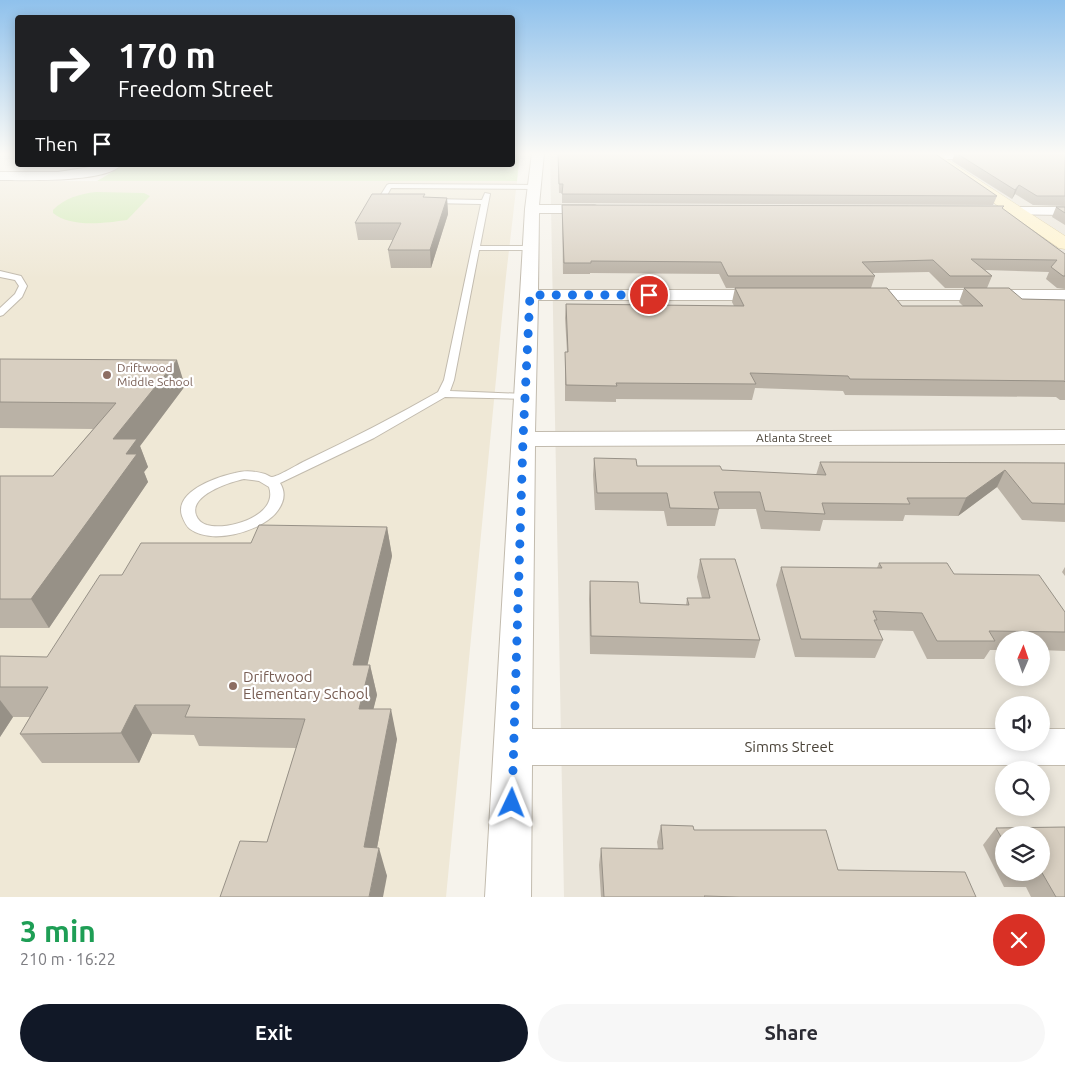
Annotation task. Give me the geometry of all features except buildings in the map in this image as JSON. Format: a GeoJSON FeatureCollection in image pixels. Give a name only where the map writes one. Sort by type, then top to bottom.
{"type":"FeatureCollection","features":[{"type":"Feature","properties":{"kind":"street"},"geometry":{"type":"LineString","coordinates":[[508,897],[523,439],[535,195]]}},
{"type":"Feature","properties":{"kind":"street"},"geometry":{"type":"LineString","coordinates":[[989,195],[1065,244]]}},
{"type":"Feature","properties":{"kind":"street"},"geometry":{"type":"LineString","coordinates":[[534,198],[611,210]]}},
{"type":"Feature","properties":{"kind":"street"},"geometry":{"type":"LineString","coordinates":[[984,210],[1065,211]]}},
{"type":"Feature","properties":{"kind":"street"},"geometry":{"type":"LineString","coordinates":[[530,295],[788,295]]}},
{"type":"Feature","properties":{"kind":"street"},"geometry":{"type":"LineString","coordinates":[[847,295],[1065,295]]}},
{"type":"Feature","properties":{"kind":"street","name":"Atlanta Street"},"geometry":{"type":"LineString","coordinates":[[523,439],[1065,438]]}},
{"type":"Feature","properties":{"kind":"street","name":"Simms Street"},"geometry":{"type":"LineString","coordinates":[[514,747],[1065,747]]}},
{"type":"Feature","properties":{"kind":"lane"},"geometry":{"type":"LineString","coordinates":[[384,195],[380,201],[399,201]]}},
{"type":"Feature","properties":{"kind":"lane"},"geometry":{"type":"LineString","coordinates":[[443,394],[449,380],[487,195]]}},
{"type":"Feature","properties":{"kind":"lane"},"geometry":{"type":"LineString","coordinates":[[522,195],[534,198]]}},
{"type":"Feature","properties":{"kind":"lane"},"geometry":{"type":"LineString","coordinates":[[418,201],[485,202]]}},
{"type":"Feature","properties":{"kind":"lane"},"geometry":{"type":"LineString","coordinates":[[476,248],[531,248]]}},
{"type":"Feature","properties":{"kind":"lane"},"geometry":{"type":"LineString","coordinates":[[0,274],[18,278],[23,286],[19,295],[0,313]]}},
{"type":"Feature","properties":{"kind":"lane"},"geometry":{"type":"LineString","coordinates":[[272,482],[278,492],[277,501],[272,509],[252,524],[224,531],[210,530],[192,522],[188,514],[190,505],[205,488],[217,482],[244,475],[257,476],[272,482],[370,436],[443,394],[525,397]]}},
{"type":"Feature","properties":{"kind":"shaded area","name":"Driftwood Elementary School"},"geometry":{"type":"Polygon","coordinates":[[[0,195],[515,195],[446,897],[0,897],[0,195]]]}},
{"type":"Feature","properties":{"kind":"shaded area"},"geometry":{"type":"Polygon","coordinates":[[[551,195],[1065,195],[1065,897],[564,897],[551,195]]]}},
{"type":"Feature","properties":{"kind":"green space"},"geometry":{"type":"Polygon","coordinates":[[[78,195],[150,196],[127,220],[79,223],[60,218],[53,213],[53,210],[58,206],[78,195]]]}},
{"type":"Feature","properties":{"kind":"place","name":"Driftwood Middle School"},"geometry":{"type":"Point","coordinates":[107,375]}},
{"type":"Feature","properties":{"kind":"place","name":"Driftwood Elementary School"},"geometry":{"type":"Point","coordinates":[233,686]}},
{"type":"Feature","properties":{"kind":"route"},"geometry":{"type":"LineString","coordinates":[[512,803],[523,439],[530,295],[649,295]]}}]}
